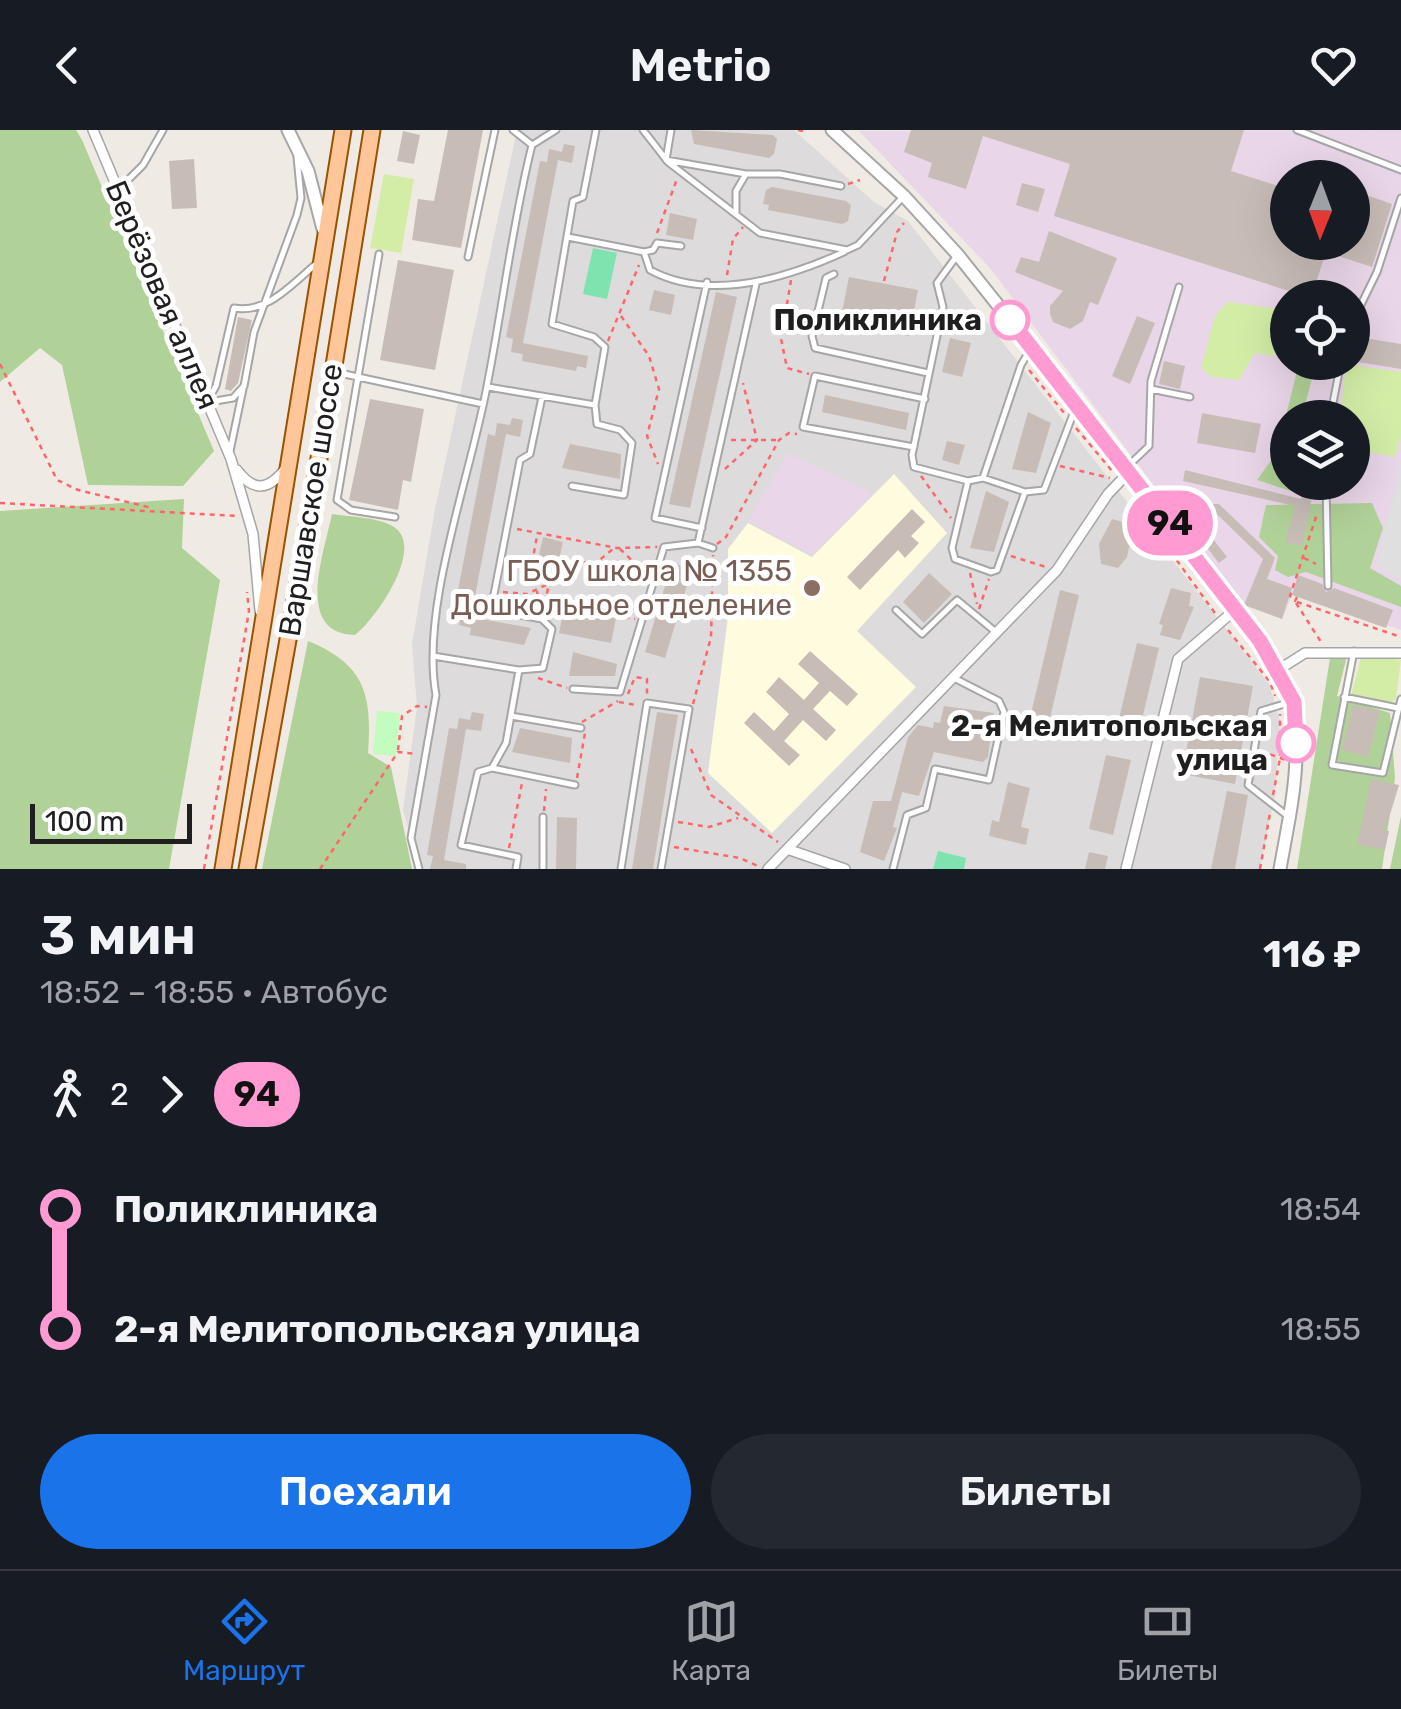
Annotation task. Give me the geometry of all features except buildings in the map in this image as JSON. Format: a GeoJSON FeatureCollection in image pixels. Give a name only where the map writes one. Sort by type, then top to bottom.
{"type":"FeatureCollection","features":[{"type":"Feature","properties":{"kind":"main road","name":"Варшавское шоссе"},"geometry":{"type":"LineString","coordinates":[[223,869],[343,130]]}},
{"type":"Feature","properties":{"kind":"main road","name":"Варшавское шоссе"},"geometry":{"type":"LineString","coordinates":[[247,869],[372,130]]}},
{"type":"Feature","properties":{"kind":"street","name":"Берёзовая аллея"},"geometry":{"type":"LineString","coordinates":[[93,130],[230,457],[254,534],[261,632]]}},
{"type":"Feature","properties":{"kind":"street"},"geometry":{"type":"LineString","coordinates":[[288,130],[317,199],[325,241]]}},
{"type":"Feature","properties":{"kind":"street"},"geometry":{"type":"LineString","coordinates":[[838,132],[958,255],[1236,609],[1278,670],[1294,702],[1296,726],[1296,764],[1280,869]]}},
{"type":"Feature","properties":{"kind":"street"},"geometry":{"type":"LineString","coordinates":[[230,457],[250,486],[258,488],[276,480],[288,464]]}},
{"type":"Feature","properties":{"kind":"street"},"geometry":{"type":"LineString","coordinates":[[766,869],[1057,570],[1126,473]]}},
{"type":"Feature","properties":{"kind":"street"},"geometry":{"type":"LineString","coordinates":[[1126,869],[1178,658],[1236,609]]}},
{"type":"Feature","properties":{"kind":"street"},"geometry":{"type":"LineString","coordinates":[[1278,670],[1305,653],[1325,650],[1401,653]]}},
{"type":"Feature","properties":{"kind":"street"},"geometry":{"type":"LineString","coordinates":[[788,849],[845,869]]}},
{"type":"Feature","properties":{"kind":"lane"},"geometry":{"type":"LineString","coordinates":[[118,190],[142,165],[163,130]]}},
{"type":"Feature","properties":{"kind":"lane"},"geometry":{"type":"LineString","coordinates":[[468,258],[495,130]]}},
{"type":"Feature","properties":{"kind":"lane"},"geometry":{"type":"LineString","coordinates":[[513,130],[532,145]]}},
{"type":"Feature","properties":{"kind":"lane"},"geometry":{"type":"LineString","coordinates":[[419,869],[411,838],[434,707],[433,656],[444,576],[488,386],[512,227],[532,145],[556,130]]}},
{"type":"Feature","properties":{"kind":"lane"},"geometry":{"type":"LineString","coordinates":[[572,486],[624,495],[632,443],[620,430],[597,424],[595,406],[605,347],[594,337],[552,324],[574,201],[584,197],[596,130]]}},
{"type":"Feature","properties":{"kind":"lane"},"geometry":{"type":"LineString","coordinates":[[643,130],[666,160],[760,233],[847,250]]}},
{"type":"Feature","properties":{"kind":"lane"},"geometry":{"type":"LineString","coordinates":[[666,160],[671,130]]}},
{"type":"Feature","properties":{"kind":"lane"},"geometry":{"type":"LineString","coordinates":[[1297,130],[1401,170]]}},
{"type":"Feature","properties":{"kind":"lane"},"geometry":{"type":"LineString","coordinates":[[230,457],[262,307],[301,198],[296,146]]}},
{"type":"Feature","properties":{"kind":"lane"},"geometry":{"type":"LineString","coordinates":[[666,160],[842,186]]}},
{"type":"Feature","properties":{"kind":"lane"},"geometry":{"type":"LineString","coordinates":[[736,213],[736,191],[746,174]]}},
{"type":"Feature","properties":{"kind":"lane"},"geometry":{"type":"LineString","coordinates":[[644,252],[650,270],[660,275],[756,284],[858,245],[904,196]]}},
{"type":"Feature","properties":{"kind":"lane"},"geometry":{"type":"LineString","coordinates":[[1370,286],[1401,198]]}},
{"type":"Feature","properties":{"kind":"lane"},"geometry":{"type":"LineString","coordinates":[[567,236],[644,252],[653,250],[657,243],[681,246]]}},
{"type":"Feature","properties":{"kind":"lane"},"geometry":{"type":"LineString","coordinates":[[379,254],[336,500],[351,510],[395,517]]}},
{"type":"Feature","properties":{"kind":"lane"},"geometry":{"type":"LineString","coordinates":[[958,255],[937,283],[943,306],[914,447],[914,466],[968,482],[982,478],[1025,492],[1044,490],[1076,406]]}},
{"type":"Feature","properties":{"kind":"lane"},"geometry":{"type":"LineString","coordinates":[[206,402],[216,386],[234,308],[250,311],[262,307],[322,259]]}},
{"type":"Feature","properties":{"kind":"lane"},"geometry":{"type":"LineString","coordinates":[[834,274],[826,278],[812,336],[815,348],[928,372]]}},
{"type":"Feature","properties":{"kind":"lane"},"geometry":{"type":"LineString","coordinates":[[702,528],[656,518],[707,282]]}},
{"type":"Feature","properties":{"kind":"lane"},"geometry":{"type":"LineString","coordinates":[[698,543],[756,284]]}},
{"type":"Feature","properties":{"kind":"lane"},"geometry":{"type":"LineString","coordinates":[[1126,473],[1149,446],[1150,389],[1179,287]]}},
{"type":"Feature","properties":{"kind":"lane"},"geometry":{"type":"LineString","coordinates":[[982,478],[1021,365],[1032,348]]}},
{"type":"Feature","properties":{"kind":"lane"},"geometry":{"type":"LineString","coordinates":[[333,371],[483,404]]}},
{"type":"Feature","properties":{"kind":"lane"},"geometry":{"type":"LineString","coordinates":[[914,447],[803,428],[815,376],[925,399]]}},
{"type":"Feature","properties":{"kind":"lane"},"geometry":{"type":"LineString","coordinates":[[206,402],[233,398],[244,386]]}},
{"type":"Feature","properties":{"kind":"lane"},"geometry":{"type":"LineString","coordinates":[[488,386],[595,406]]}},
{"type":"Feature","properties":{"kind":"lane"},"geometry":{"type":"LineString","coordinates":[[1150,389],[1190,397]]}},
{"type":"Feature","properties":{"kind":"lane"},"geometry":{"type":"LineString","coordinates":[[433,656],[534,672],[542,668],[552,629],[542,619],[491,610],[520,460],[530,454],[542,397]]}},
{"type":"Feature","properties":{"kind":"lane"},"geometry":{"type":"LineString","coordinates":[[968,482],[952,548],[955,559],[991,572],[997,570],[1004,554],[1025,492]]}},
{"type":"Feature","properties":{"kind":"lane"},"geometry":{"type":"LineString","coordinates":[[1326,500],[1328,586]]}},
{"type":"Feature","properties":{"kind":"lane"},"geometry":{"type":"LineString","coordinates":[[574,689],[620,692],[664,547],[698,543],[713,548]]}},
{"type":"Feature","properties":{"kind":"lane"},"geometry":{"type":"LineString","coordinates":[[896,610],[922,634],[957,600],[977,612],[998,634]]}},
{"type":"Feature","properties":{"kind":"lane"},"geometry":{"type":"LineString","coordinates":[[1354,650],[1329,762],[1379,776],[1401,698]]}},
{"type":"Feature","properties":{"kind":"lane"},"geometry":{"type":"LineString","coordinates":[[492,768],[506,743],[520,670]]}},
{"type":"Feature","properties":{"kind":"lane"},"geometry":{"type":"LineString","coordinates":[[893,869],[907,815],[926,808],[935,769],[990,780],[1004,712],[999,701],[952,677]]}},
{"type":"Feature","properties":{"kind":"lane"},"geometry":{"type":"LineString","coordinates":[[1344,697],[1398,708]]}},
{"type":"Feature","properties":{"kind":"lane"},"geometry":{"type":"LineString","coordinates":[[1288,817],[1264,794],[1248,786],[1261,711],[1294,702]]}},
{"type":"Feature","properties":{"kind":"lane"},"geometry":{"type":"LineString","coordinates":[[621,869],[647,705],[688,709],[661,869]]}},
{"type":"Feature","properties":{"kind":"lane"},"geometry":{"type":"LineString","coordinates":[[511,716],[581,728]]}},
{"type":"Feature","properties":{"kind":"lane"},"geometry":{"type":"LineString","coordinates":[[516,869],[518,857],[461,845],[478,772],[492,768],[575,785]]}},
{"type":"Feature","properties":{"kind":"lane"},"geometry":{"type":"LineString","coordinates":[[543,817],[543,869]]}},
{"type":"Feature","properties":{"kind":"path"},"geometry":{"type":"LineString","coordinates":[[842,186],[860,180]]}},
{"type":"Feature","properties":{"kind":"path"},"geometry":{"type":"LineString","coordinates":[[725,283],[733,240],[747,222]]}},
{"type":"Feature","properties":{"kind":"path"},"geometry":{"type":"LineString","coordinates":[[884,282],[906,222]]}},
{"type":"Feature","properties":{"kind":"path"},"geometry":{"type":"LineString","coordinates":[[792,273],[780,351],[787,368],[815,376]]}},
{"type":"Feature","properties":{"kind":"path"},"geometry":{"type":"LineString","coordinates":[[619,314],[649,356],[659,388],[648,436],[664,480]]}},
{"type":"Feature","properties":{"kind":"path"},"geometry":{"type":"LineString","coordinates":[[0,364],[57,480],[78,490],[158,510]]}},
{"type":"Feature","properties":{"kind":"path"},"geometry":{"type":"LineString","coordinates":[[739,368],[757,440]]}},
{"type":"Feature","properties":{"kind":"path"},"geometry":{"type":"LineString","coordinates":[[688,709],[711,636],[713,548],[726,537],[780,440],[789,432]]}},
{"type":"Feature","properties":{"kind":"path"},"geometry":{"type":"LineString","coordinates":[[723,440],[780,440]]}},
{"type":"Feature","properties":{"kind":"path"},"geometry":{"type":"LineString","coordinates":[[713,479],[757,440]]}},
{"type":"Feature","properties":{"kind":"path"},"geometry":{"type":"LineString","coordinates":[[1054,464],[1126,473]]}},
{"type":"Feature","properties":{"kind":"path"},"geometry":{"type":"LineString","coordinates":[[914,466],[956,526]]}},
{"type":"Feature","properties":{"kind":"path"},"geometry":{"type":"LineString","coordinates":[[1321,500],[1290,596],[1401,636]]}},
{"type":"Feature","properties":{"kind":"path"},"geometry":{"type":"LineString","coordinates":[[0,503],[237,514],[243,527]]}},
{"type":"Feature","properties":{"kind":"path"},"geometry":{"type":"LineString","coordinates":[[507,527],[617,548],[664,547]]}},
{"type":"Feature","properties":{"kind":"path"},"geometry":{"type":"LineString","coordinates":[[537,533],[532,564],[542,619]]}},
{"type":"Feature","properties":{"kind":"path"},"geometry":{"type":"LineString","coordinates":[[1165,544],[1270,682],[1278,706],[1280,758],[1273,795]]}},
{"type":"Feature","properties":{"kind":"path"},"geometry":{"type":"LineString","coordinates":[[617,548],[654,582]]}},
{"type":"Feature","properties":{"kind":"path"},"geometry":{"type":"LineString","coordinates":[[494,591],[527,594],[581,562],[596,564],[617,548]]}},
{"type":"Feature","properties":{"kind":"path"},"geometry":{"type":"LineString","coordinates":[[1004,554],[1057,570]]}},
{"type":"Feature","properties":{"kind":"path"},"geometry":{"type":"LineString","coordinates":[[501,557],[532,564]]}},
{"type":"Feature","properties":{"kind":"path"},"geometry":{"type":"LineString","coordinates":[[1303,557],[1316,564]]}},
{"type":"Feature","properties":{"kind":"path"},"geometry":{"type":"LineString","coordinates":[[968,566],[977,612]]}},
{"type":"Feature","properties":{"kind":"path"},"geometry":{"type":"LineString","coordinates":[[977,612],[991,572]]}},
{"type":"Feature","properties":{"kind":"path"},"geometry":{"type":"LineString","coordinates":[[204,869],[249,612],[246,578]]}},
{"type":"Feature","properties":{"kind":"path"},"geometry":{"type":"LineString","coordinates":[[542,619],[549,583]]}},
{"type":"Feature","properties":{"kind":"path"},"geometry":{"type":"LineString","coordinates":[[521,615],[527,594]]}},
{"type":"Feature","properties":{"kind":"path"},"geometry":{"type":"LineString","coordinates":[[1296,599],[1325,650]]}},
{"type":"Feature","properties":{"kind":"path"},"geometry":{"type":"LineString","coordinates":[[605,612],[642,620]]}},
{"type":"Feature","properties":{"kind":"path"},"geometry":{"type":"LineString","coordinates":[[534,672],[541,683],[574,689]]}},
{"type":"Feature","properties":{"kind":"path"},"geometry":{"type":"LineString","coordinates":[[575,785],[587,735],[581,728],[582,721],[618,702],[647,705],[647,679],[634,677],[629,694],[620,692],[618,702]]}},
{"type":"Feature","properties":{"kind":"path"},"geometry":{"type":"LineString","coordinates":[[320,869],[398,752],[402,716],[418,706],[434,707]]}},
{"type":"Feature","properties":{"kind":"path"},"geometry":{"type":"LineString","coordinates":[[684,734],[712,795],[788,849]]}},
{"type":"Feature","properties":{"kind":"path"},"geometry":{"type":"LineString","coordinates":[[1254,749],[1296,764]]}},
{"type":"Feature","properties":{"kind":"path"},"geometry":{"type":"LineString","coordinates":[[398,752],[425,755]]}},
{"type":"Feature","properties":{"kind":"path"},"geometry":{"type":"LineString","coordinates":[[507,854],[524,774]]}},
{"type":"Feature","properties":{"kind":"path"},"geometry":{"type":"LineString","coordinates":[[543,817],[546,779]]}},
{"type":"Feature","properties":{"kind":"path"},"geometry":{"type":"LineString","coordinates":[[1260,869],[1270,814]]}},
{"type":"Feature","properties":{"kind":"path"},"geometry":{"type":"LineString","coordinates":[[669,820],[709,827],[740,817]]}},
{"type":"Feature","properties":{"kind":"path"},"geometry":{"type":"LineString","coordinates":[[665,846],[740,858],[766,869]]}},
{"type":"Feature","properties":{"kind":"shaded area"},"geometry":{"type":"Polygon","coordinates":[[[517,130],[794,130],[874,202],[908,221],[1269,684],[1280,721],[1275,795],[1260,869],[420,869],[403,810],[417,707],[412,644],[435,509],[517,130]]]}},
{"type":"Feature","properties":{"kind":"shaded area"},"geometry":{"type":"Polygon","coordinates":[[[1401,130],[1401,630],[1292,595],[1282,619],[1244,605],[990,268],[859,131],[1401,130]]]}},
{"type":"Feature","properties":{"kind":"shaded area"},"geometry":{"type":"Polygon","coordinates":[[[787,453],[873,493],[812,555],[748,521],[787,453]]]}},
{"type":"Feature","properties":{"kind":"shaded area"},"geometry":{"type":"Polygon","coordinates":[[[1401,464],[1401,580],[1376,566],[1401,464]]]}},
{"type":"Feature","properties":{"kind":"shaded area"},"geometry":{"type":"Polygon","coordinates":[[[894,474],[947,533],[857,631],[916,687],[772,833],[708,773],[728,617],[728,549],[748,523],[812,557],[894,474]]]}},
{"type":"Feature","properties":{"kind":"green space"},"geometry":{"type":"Polygon","coordinates":[[[0,130],[76,130],[82,140],[214,451],[183,486],[88,485],[62,365],[40,348],[0,382],[0,130]]]}},
{"type":"Feature","properties":{"kind":"green space"},"geometry":{"type":"Polygon","coordinates":[[[384,174],[414,179],[401,253],[370,248],[384,174]]]}},
{"type":"Feature","properties":{"kind":"green space"},"geometry":{"type":"Polygon","coordinates":[[[593,248],[617,253],[607,299],[583,294],[593,248]]]}},
{"type":"Feature","properties":{"kind":"green space"},"geometry":{"type":"Polygon","coordinates":[[[1227,302],[1270,308],[1270,355],[1255,353],[1239,380],[1212,377],[1201,368],[1215,316],[1227,302]]]}},
{"type":"Feature","properties":{"kind":"green space"},"geometry":{"type":"Polygon","coordinates":[[[1370,367],[1401,372],[1401,435],[1395,457],[1370,452],[1370,400],[1342,400],[1344,380],[1370,380],[1370,367]]]}},
{"type":"Feature","properties":{"kind":"green space"},"geometry":{"type":"Polygon","coordinates":[[[1295,380],[1312,380],[1306,400],[1290,400],[1295,380]]]}},
{"type":"Feature","properties":{"kind":"green space"},"geometry":{"type":"Polygon","coordinates":[[[1270,462],[1270,484],[1257,480],[1270,462]]]}},
{"type":"Feature","properties":{"kind":"green space"},"geometry":{"type":"Polygon","coordinates":[[[184,499],[182,548],[220,580],[169,869],[0,869],[0,511],[184,499]]]}},
{"type":"Feature","properties":{"kind":"green space"},"geometry":{"type":"Polygon","coordinates":[[[1372,503],[1383,528],[1370,568],[1401,586],[1401,607],[1306,572],[1288,577],[1275,570],[1278,556],[1259,537],[1266,505],[1372,503]]]}},
{"type":"Feature","properties":{"kind":"green space"},"geometry":{"type":"Polygon","coordinates":[[[332,514],[381,521],[394,527],[402,537],[404,551],[394,583],[374,615],[355,635],[336,631],[324,621],[319,606],[320,568],[332,514]]]}},
{"type":"Feature","properties":{"kind":"green space"},"geometry":{"type":"Polygon","coordinates":[[[308,641],[342,660],[361,684],[368,714],[368,753],[391,767],[412,869],[262,869],[308,641]]]}},
{"type":"Feature","properties":{"kind":"green space"},"geometry":{"type":"Polygon","coordinates":[[[1347,656],[1337,696],[1390,713],[1395,778],[1382,869],[1297,869],[1330,658],[1347,656]]]}},
{"type":"Feature","properties":{"kind":"green space"},"geometry":{"type":"Polygon","coordinates":[[[1361,658],[1401,660],[1396,699],[1390,703],[1351,695],[1361,658]]]}},
{"type":"Feature","properties":{"kind":"green space"},"geometry":{"type":"Polygon","coordinates":[[[377,711],[400,713],[396,756],[373,754],[377,711]]]}},
{"type":"Feature","properties":{"kind":"green space"},"geometry":{"type":"Polygon","coordinates":[[[1401,816],[1401,869],[1390,869],[1401,816]]]}},
{"type":"Feature","properties":{"kind":"green space"},"geometry":{"type":"Polygon","coordinates":[[[938,851],[966,858],[964,869],[933,869],[938,851]]]}},
{"type":"Feature","properties":{"kind":"bus line","name":"94"},"geometry":{"type":"LineString","coordinates":[[1010,320],[1260,641],[1294,702],[1296,743]]}},
{"type":"Feature","properties":{"kind":"place","name":"Поликлиника"},"geometry":{"type":"Point","coordinates":[1010,320]}},
{"type":"Feature","properties":{"kind":"place","name":"ГБОУ школа № 1355 Дошкольное отделение"},"geometry":{"type":"Point","coordinates":[812,588]}},
{"type":"Feature","properties":{"kind":"place","name":"2-я Мелитопольская улица"},"geometry":{"type":"Point","coordinates":[1296,743]}}]}
